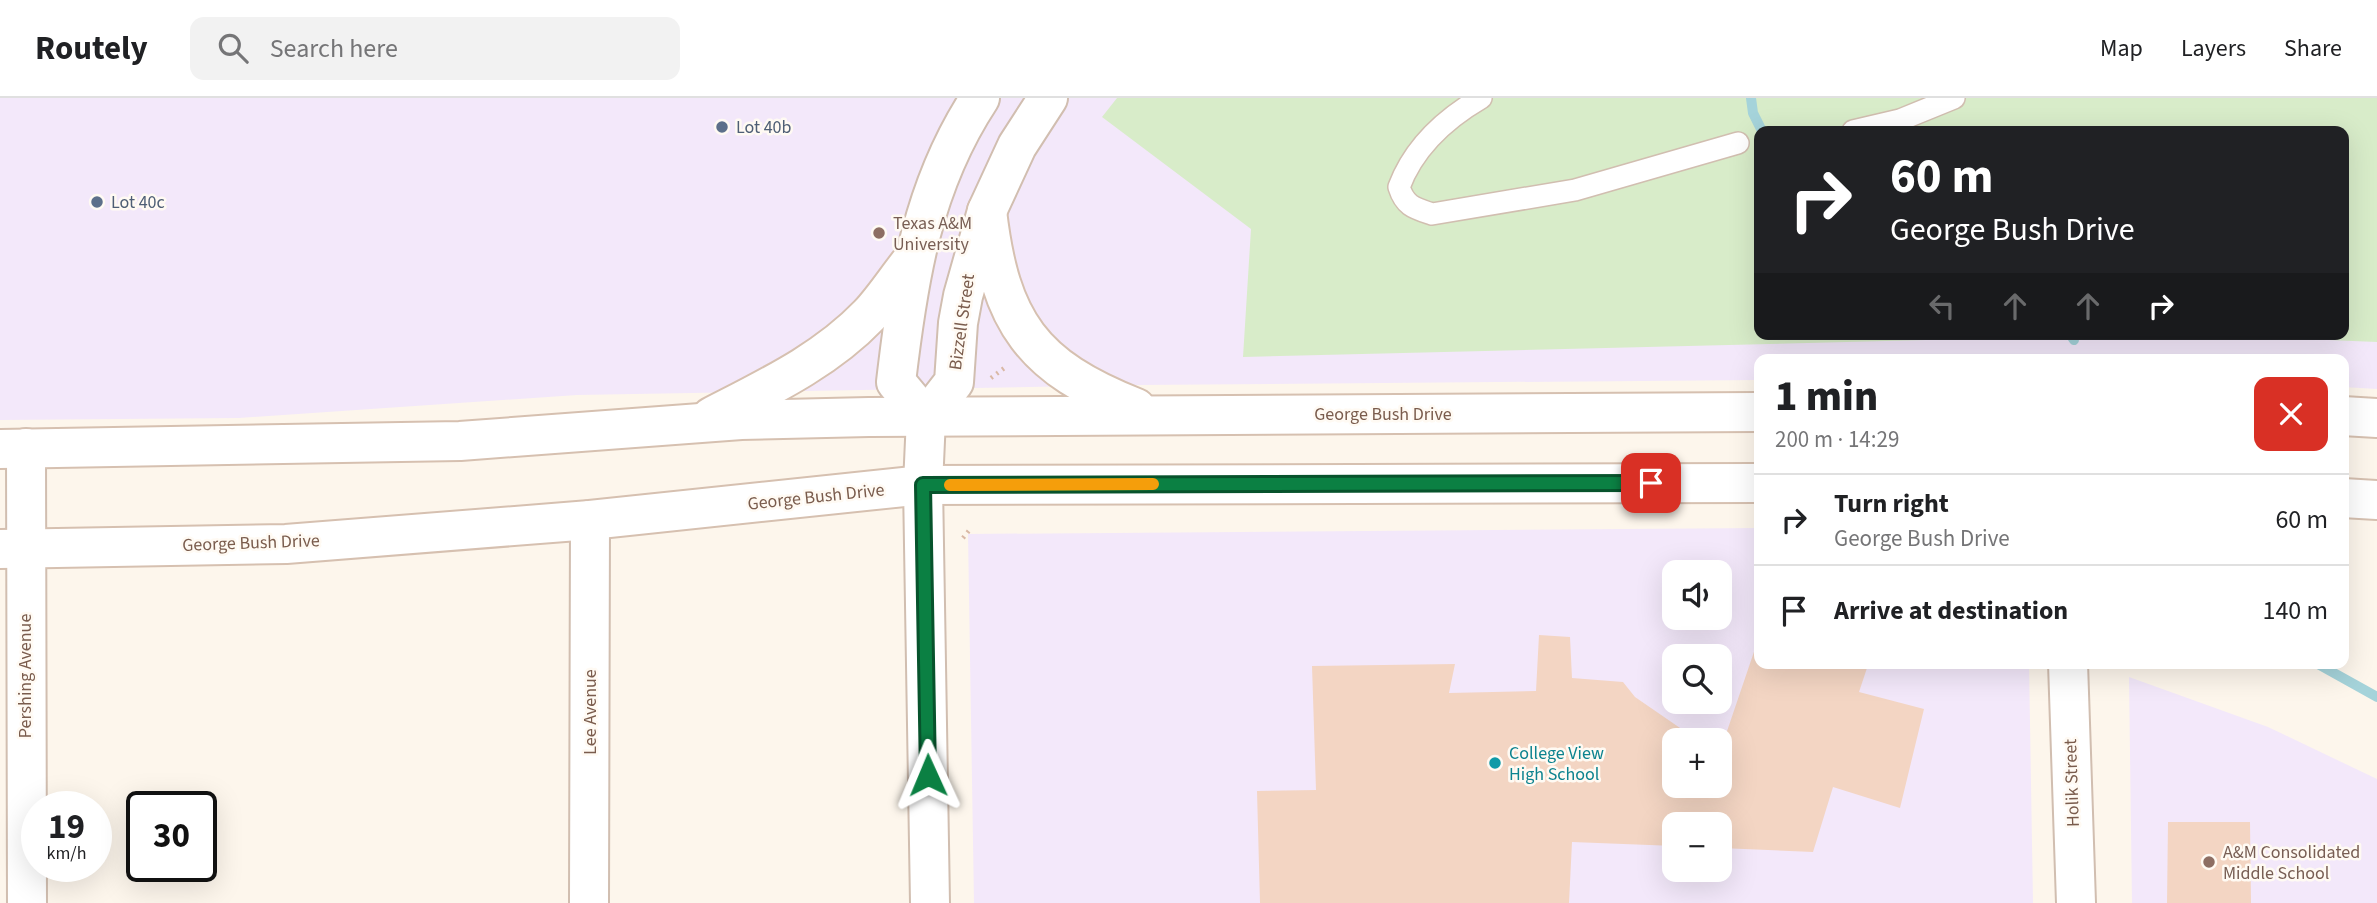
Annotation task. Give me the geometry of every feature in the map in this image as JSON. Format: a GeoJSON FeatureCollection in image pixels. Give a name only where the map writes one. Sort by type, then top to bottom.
{"type":"FeatureCollection","features":[{"type":"Feature","properties":{"kind":"main road"},"geometry":{"type":"LineString","coordinates":[[930,903],[923,485],[926,418],[896,382],[913,259],[923,220],[939,179],[980,98]]}},
{"type":"Feature","properties":{"kind":"main road","name":"Bizzell Street"},"geometry":{"type":"LineString","coordinates":[[926,418],[954,382],[958,323],[963,296],[987,211],[1017,146],[1048,98]]}},
{"type":"Feature","properties":{"kind":"main road"},"geometry":{"type":"LineString","coordinates":[[987,211],[997,275],[1007,301],[1034,347],[1062,372],[1084,386],[1154,415]]}},
{"type":"Feature","properties":{"kind":"main road"},"geometry":{"type":"LineString","coordinates":[[698,423],[794,374],[828,350],[869,315],[913,259]]}},
{"type":"Feature","properties":{"kind":"main road","name":"George Bush Drive"},"geometry":{"type":"LineString","coordinates":[[13,449],[460,441],[698,423],[869,416],[926,418],[1754,412]]}},
{"type":"Feature","properties":{"kind":"main road"},"geometry":{"type":"LineString","coordinates":[[2349,416],[2377,418]]}},
{"type":"Feature","properties":{"kind":"main road","name":"Pershing Avenue"},"geometry":{"type":"LineString","coordinates":[[13,449],[12,549],[27,903]]}},
{"type":"Feature","properties":{"kind":"main road","name":"George Bush Drive"},"geometry":{"type":"LineString","coordinates":[[12,549],[286,544],[590,520],[923,485],[1754,483]]}},
{"type":"Feature","properties":{"kind":"main road"},"geometry":{"type":"LineString","coordinates":[[2349,498],[2377,500]]}},
{"type":"Feature","properties":{"kind":"main road","name":"Lee Avenue"},"geometry":{"type":"LineString","coordinates":[[589,903],[590,520]]}},
{"type":"Feature","properties":{"kind":"main road","name":"Holik Street"},"geometry":{"type":"LineString","coordinates":[[2068,669],[2076,903]]}},
{"type":"Feature","properties":{"kind":"lane"},"geometry":{"type":"LineString","coordinates":[[1481,98],[1456,112],[1419,148],[1399,187],[1403,200],[1411,208],[1432,214],[1575,190],[1738,143]]}},
{"type":"Feature","properties":{"kind":"lane"},"geometry":{"type":"LineString","coordinates":[[1874,126],[1900,120],[1954,98]]}},
{"type":"Feature","properties":{"kind":"path"},"geometry":{"type":"LineString","coordinates":[[963,538],[971,528]]}},
{"type":"Feature","properties":{"kind":"shaded area","name":"Texas A&M University"},"geometry":{"type":"Polygon","coordinates":[[[0,98],[2377,98],[2377,389],[2349,387],[2349,354],[1754,354],[1754,380],[1137,385],[577,395],[239,418],[0,420],[0,98]]]}},
{"type":"Feature","properties":{"kind":"shaded area"},"geometry":{"type":"Polygon","coordinates":[[[1754,528],[1754,669],[2029,669],[2033,903],[974,903],[968,534],[1754,528]]]}},
{"type":"Feature","properties":{"kind":"shaded area"},"geometry":{"type":"Polygon","coordinates":[[[2129,677],[2268,727],[2377,779],[2377,903],[2132,903],[2129,677]]]}},
{"type":"Feature","properties":{"kind":"green space"},"geometry":{"type":"Polygon","coordinates":[[[1117,98],[2377,98],[2377,342],[2327,340],[2349,340],[2349,126],[1754,126],[1754,340],[1927,340],[1243,357],[1251,229],[1102,117],[1117,98]]]}},
{"type":"Feature","properties":{"kind":"building","name":"College View High School"},"geometry":{"type":"Polygon","coordinates":[[[1539,635],[1570,637],[1572,678],[1623,682],[1635,697],[1680,728],[1662,728],[1662,798],[1732,798],[1732,728],[1728,728],[1754,652],[1754,669],[1867,669],[1859,692],[1924,709],[1900,808],[1833,787],[1813,852],[1732,849],[1732,812],[1662,812],[1662,845],[1572,842],[1569,903],[1260,903],[1257,791],[1316,790],[1312,666],[1455,664],[1449,693],[1536,691],[1539,635]]]}},
{"type":"Feature","properties":{"kind":"building","name":"A&M Consolidated Middle School"},"geometry":{"type":"Polygon","coordinates":[[[2168,822],[2250,822],[2251,903],[2167,903],[2168,822]]]}},
{"type":"Feature","properties":{"kind":"waterway"},"geometry":{"type":"LineString","coordinates":[[1751,98],[1753,113],[1760,126]]}},
{"type":"Feature","properties":{"kind":"waterway"},"geometry":{"type":"LineString","coordinates":[[2327,669],[2377,697]]}},
{"type":"Feature","properties":{"kind":"slow traffic"},"geometry":{"type":"LineString","coordinates":[[950,485],[1153,484]]}},
{"type":"Feature","properties":{"kind":"place","name":"Lot 40b"},"geometry":{"type":"Point","coordinates":[722,127]}},
{"type":"Feature","properties":{"kind":"place","name":"Lot 40c"},"geometry":{"type":"Point","coordinates":[97,202]}},
{"type":"Feature","properties":{"kind":"place","name":"Texas A&M University"},"geometry":{"type":"Point","coordinates":[879,233]}},
{"type":"Feature","properties":{"kind":"place","name":"College View High School"},"geometry":{"type":"Point","coordinates":[1495,763]}},
{"type":"Feature","properties":{"kind":"place","name":"A&M Consolidated Middle School"},"geometry":{"type":"Point","coordinates":[2209,862]}},
{"type":"Feature","properties":{"kind":"route"},"geometry":{"type":"LineString","coordinates":[[928,775],[923,485],[1651,483]]}}]}
